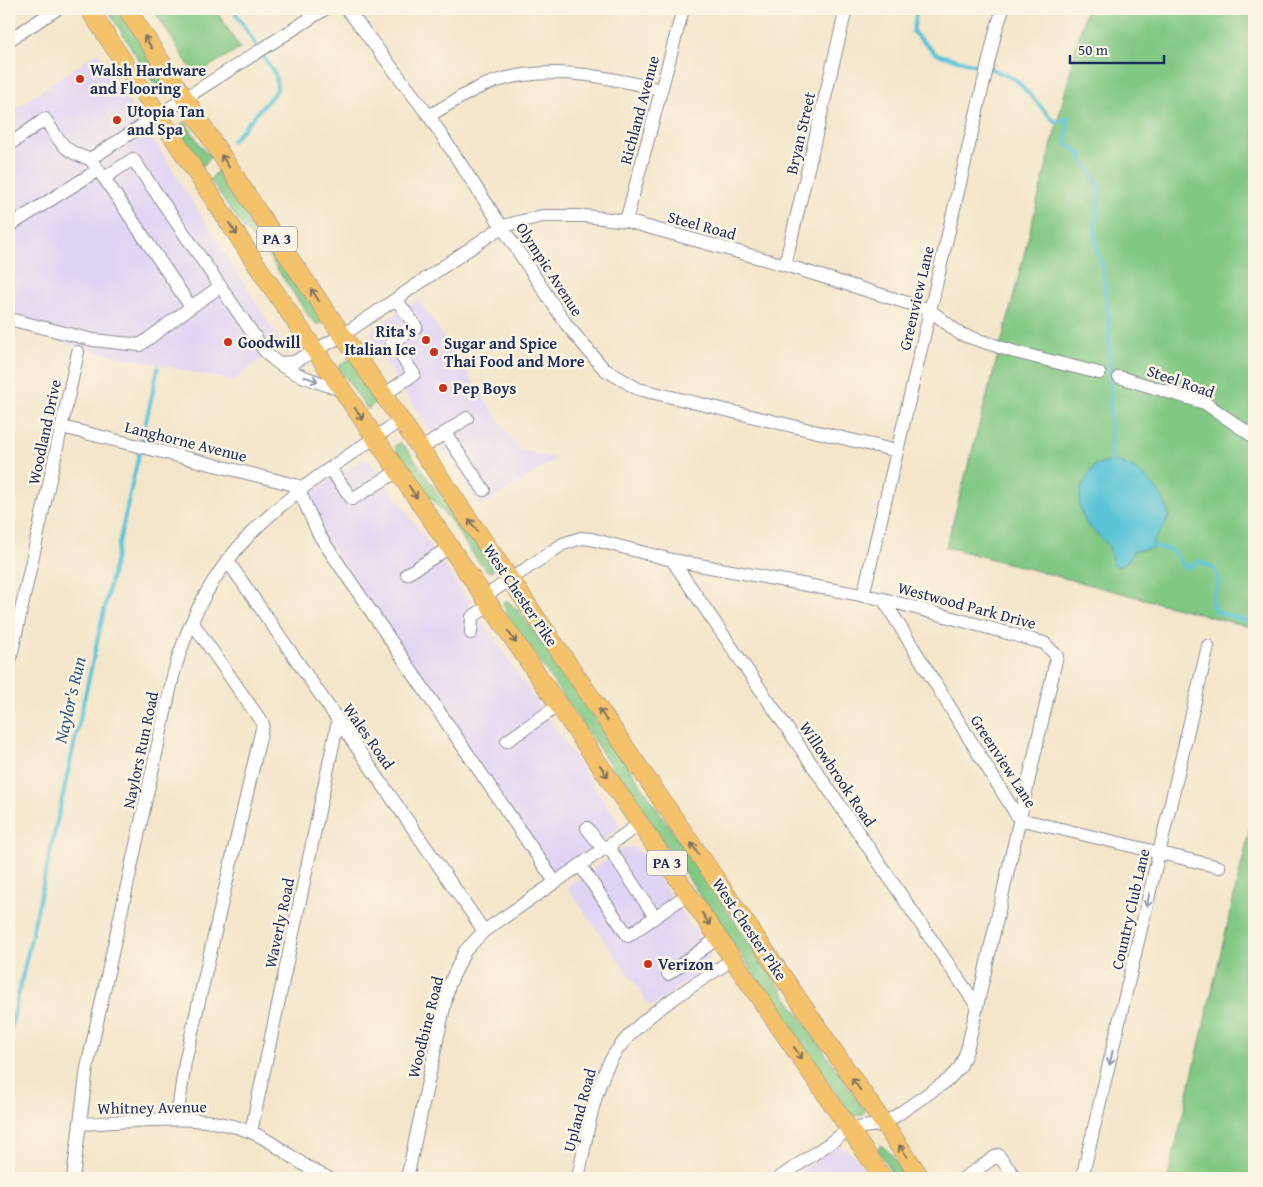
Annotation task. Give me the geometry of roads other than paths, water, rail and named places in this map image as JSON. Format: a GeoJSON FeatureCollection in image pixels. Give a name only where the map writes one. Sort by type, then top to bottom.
{"type":"FeatureCollection","features":[{"type":"Feature","properties":{"kind":"highway","name":"West Chester Pike"},"geometry":{"type":"LineString","coordinates":[[89,9],[314,349],[883,1178]]}},
{"type":"Feature","properties":{"kind":"highway","name":"West Chester Pike"},"geometry":{"type":"LineString","coordinates":[[127,9],[343,336],[921,1178]]}},
{"type":"Feature","properties":{"kind":"street"},"geometry":{"type":"LineString","coordinates":[[9,40],[57,9]]}},
{"type":"Feature","properties":{"kind":"street"},"geometry":{"type":"LineString","coordinates":[[90,159],[248,56],[325,9]]}},
{"type":"Feature","properties":{"kind":"street","name":"Olympic Avenue"},"geometry":{"type":"LineString","coordinates":[[348,9],[429,116],[566,324],[604,369],[638,389],[897,451]]}},
{"type":"Feature","properties":{"kind":"street","name":"Richland Avenue"},"geometry":{"type":"LineString","coordinates":[[626,221],[683,9]]}},
{"type":"Feature","properties":{"kind":"street","name":"Bryan Street"},"geometry":{"type":"LineString","coordinates":[[785,265],[846,9]]}},
{"type":"Feature","properties":{"kind":"street","name":"Greenview Lane"},"geometry":{"type":"LineString","coordinates":[[863,596],[990,55],[1003,9]]}},
{"type":"Feature","properties":{"kind":"street"},"geometry":{"type":"LineString","coordinates":[[429,116],[477,88],[508,78],[562,72],[611,77],[661,90]]}},
{"type":"Feature","properties":{"kind":"street"},"geometry":{"type":"LineString","coordinates":[[9,145],[45,119],[64,146],[74,154],[90,159],[191,307]]}},
{"type":"Feature","properties":{"kind":"street"},"geometry":{"type":"LineString","coordinates":[[9,226],[101,174],[133,160],[264,350],[297,374],[343,391]]}},
{"type":"Feature","properties":{"kind":"street","name":"Steel Road"},"geometry":{"type":"LineString","coordinates":[[281,363],[294,362],[314,349],[343,336],[503,226],[542,216],[585,216],[626,221],[785,265],[930,310],[960,334],[1015,352],[1099,374]]}},
{"type":"Feature","properties":{"kind":"street"},"geometry":{"type":"LineString","coordinates":[[9,319],[93,340],[140,345],[221,286]]}},
{"type":"Feature","properties":{"kind":"street"},"geometry":{"type":"LineString","coordinates":[[384,395],[414,374],[392,343],[416,327],[396,299]]}},
{"type":"Feature","properties":{"kind":"street","name":"Woodland Drive"},"geometry":{"type":"LineString","coordinates":[[9,665],[78,352]]}},
{"type":"Feature","properties":{"kind":"street","name":"Steel Road"},"geometry":{"type":"LineString","coordinates":[[1119,377],[1205,403],[1254,437]]}},
{"type":"Feature","properties":{"kind":"street"},"geometry":{"type":"LineString","coordinates":[[421,449],[467,418]]}},
{"type":"Feature","properties":{"kind":"street","name":"Naylors Run Road"},"geometry":{"type":"LineString","coordinates":[[73,1178],[87,1068],[180,648],[209,588],[227,560],[247,535],[301,488],[401,420]]}},
{"type":"Feature","properties":{"kind":"street","name":"Langhorne Avenue"},"geometry":{"type":"LineString","coordinates":[[62,428],[148,448],[301,488]]}},
{"type":"Feature","properties":{"kind":"street"},"geometry":{"type":"LineString","coordinates":[[445,433],[484,490]]}},
{"type":"Feature","properties":{"kind":"street"},"geometry":{"type":"LineString","coordinates":[[330,469],[352,499],[398,471]]}},
{"type":"Feature","properties":{"kind":"street"},"geometry":{"type":"LineString","coordinates":[[301,488],[319,535],[555,882]]}},
{"type":"Feature","properties":{"kind":"street","name":"Westwood Park Drive"},"geometry":{"type":"LineString","coordinates":[[471,632],[472,617],[510,579],[563,544],[581,538],[672,560],[883,599],[1044,643],[1056,656],[967,1050],[955,1074],[884,1124],[850,1129]]}},
{"type":"Feature","properties":{"kind":"street"},"geometry":{"type":"LineString","coordinates":[[406,574],[450,546]]}},
{"type":"Feature","properties":{"kind":"street","name":"Wales Road"},"geometry":{"type":"LineString","coordinates":[[227,560],[484,931]]}},
{"type":"Feature","properties":{"kind":"street","name":"Willowbrook Road"},"geometry":{"type":"LineString","coordinates":[[672,560],[977,1006]]}},
{"type":"Feature","properties":{"kind":"street","name":"Greenview Lane"},"geometry":{"type":"LineString","coordinates":[[883,599],[1019,819],[1219,867]]}},
{"type":"Feature","properties":{"kind":"street"},"geometry":{"type":"LineString","coordinates":[[177,1119],[186,1062],[263,724],[192,622]]}},
{"type":"Feature","properties":{"kind":"street","name":"Country Club Lane"},"geometry":{"type":"LineString","coordinates":[[1082,1178],[1208,646]]}},
{"type":"Feature","properties":{"kind":"street"},"geometry":{"type":"LineString","coordinates":[[507,741],[559,705]]}},
{"type":"Feature","properties":{"kind":"street","name":"Waverly Road"},"geometry":{"type":"LineString","coordinates":[[251,1132],[338,721]]}},
{"type":"Feature","properties":{"kind":"street","name":"Woodbine Road"},"geometry":{"type":"LineString","coordinates":[[407,1178],[449,985],[465,951],[484,931],[640,824]]}},
{"type":"Feature","properties":{"kind":"street"},"geometry":{"type":"LineString","coordinates":[[588,828],[605,848],[655,917]]}},
{"type":"Feature","properties":{"kind":"street"},"geometry":{"type":"LineString","coordinates":[[580,865],[628,936],[688,894]]}},
{"type":"Feature","properties":{"kind":"street"},"geometry":{"type":"LineString","coordinates":[[668,974],[718,938]]}},
{"type":"Feature","properties":{"kind":"street","name":"Upland Road"},"geometry":{"type":"LineString","coordinates":[[578,1178],[597,1094],[607,1068],[617,1050],[641,1024],[733,960]]}},
{"type":"Feature","properties":{"kind":"street","name":"Whitney Avenue"},"geometry":{"type":"LineString","coordinates":[[81,1124],[177,1119],[219,1122],[251,1132],[280,1147],[310,1171],[329,1178]]}},
{"type":"Feature","properties":{"kind":"street"},"geometry":{"type":"LineString","coordinates":[[785,1176],[850,1129]]}},
{"type":"Feature","properties":{"kind":"street"},"geometry":{"type":"LineString","coordinates":[[964,1178],[998,1155],[1016,1178]]}},
{"type":"Feature","properties":{"kind":"water"},"geometry":{"type":"Polygon","coordinates":[[[1111,461],[1130,467],[1147,479],[1161,495],[1169,514],[1167,522],[1153,542],[1154,548],[1134,551],[1127,562],[1118,567],[1113,564],[1109,546],[1086,523],[1079,505],[1081,490],[1088,475],[1095,466],[1111,461]]]}},
{"type":"Feature","properties":{"kind":"waterway","name":"Naylor's Run"},"geometry":{"type":"LineString","coordinates":[[232,141],[277,90],[276,76],[233,9]]}},
{"type":"Feature","properties":{"kind":"waterway"},"geometry":{"type":"LineString","coordinates":[[917,9],[913,32],[936,54],[994,70],[1016,80],[1055,122],[1063,121],[1068,117],[1067,145],[1082,155],[1081,158],[1100,186],[1095,233],[1097,252],[1101,260],[1109,319],[1111,461]]}},
{"type":"Feature","properties":{"kind":"waterway","name":"Naylor's Run"},"geometry":{"type":"LineString","coordinates":[[9,1037],[158,368]]}},
{"type":"Feature","properties":{"kind":"waterway"},"geometry":{"type":"LineString","coordinates":[[1155,546],[1172,551],[1185,567],[1189,567],[1199,561],[1214,569],[1219,580],[1212,600],[1214,608],[1217,612],[1254,623]]}},
{"type":"Feature","properties":{"kind":"place","name":"Walsh Hardware and Flooring"},"geometry":{"type":"Point","coordinates":[80,79]}},
{"type":"Feature","properties":{"kind":"place","name":"Utopia Tan and Spa"},"geometry":{"type":"Point","coordinates":[117,120]}},
{"type":"Feature","properties":{"kind":"place","name":"Rita's Italian Ice"},"geometry":{"type":"Point","coordinates":[426,340]}},
{"type":"Feature","properties":{"kind":"place","name":"Goodwill"},"geometry":{"type":"Point","coordinates":[228,342]}},
{"type":"Feature","properties":{"kind":"place","name":"Sugar and Spice Thai Food and More"},"geometry":{"type":"Point","coordinates":[434,352]}},
{"type":"Feature","properties":{"kind":"place","name":"Pep Boys"},"geometry":{"type":"Point","coordinates":[443,388]}},
{"type":"Feature","properties":{"kind":"place","name":"Verizon"},"geometry":{"type":"Point","coordinates":[648,964]}}]}
